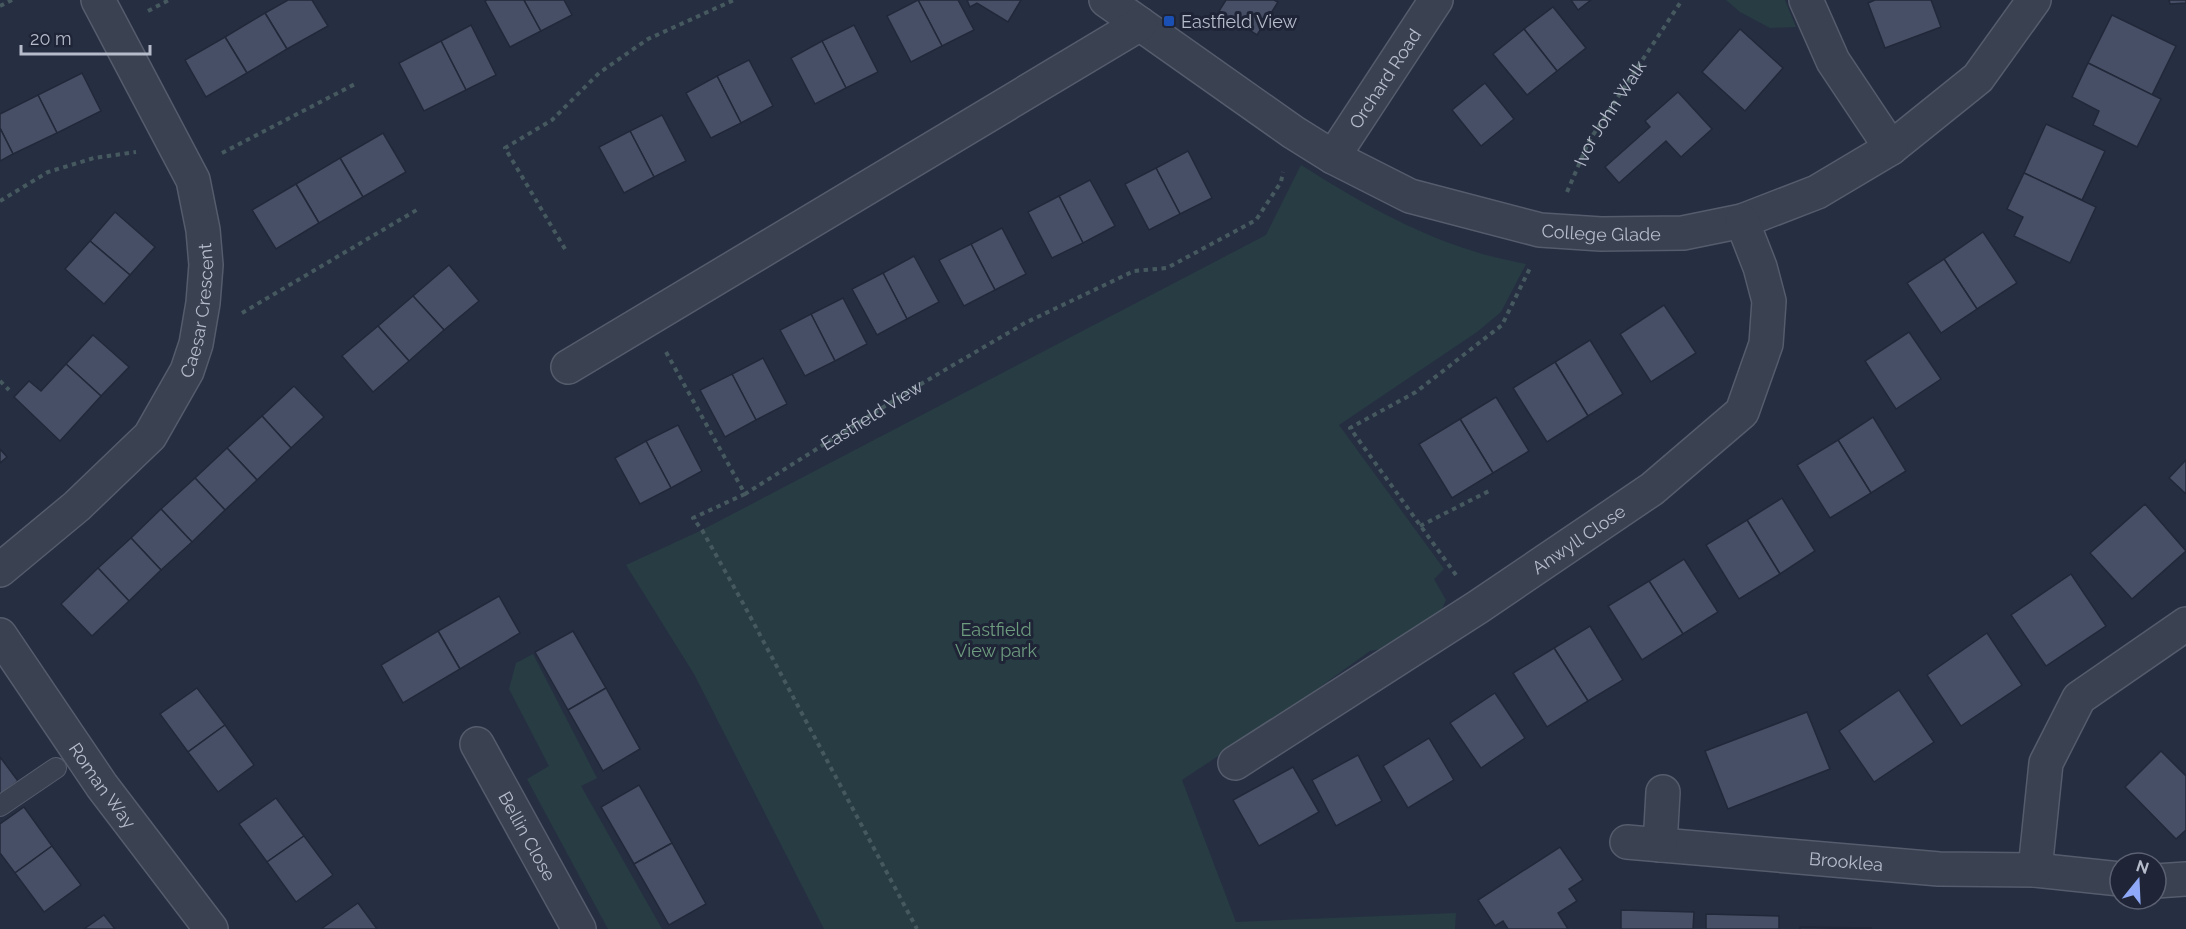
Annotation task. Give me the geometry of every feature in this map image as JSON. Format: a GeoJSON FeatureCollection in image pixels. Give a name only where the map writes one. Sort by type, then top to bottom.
{"type":"FeatureCollection","features":[{"type":"Feature","properties":{"kind":"street","name":"Caesar Crescent"},"geometry":{"type":"LineString","coordinates":[[0,570],[77,506],[150,436],[187,371],[203,303],[206,265],[203,230],[193,180],[98,0]]}},
{"type":"Feature","properties":{"kind":"street","name":"College Glade"},"geometry":{"type":"LineString","coordinates":[[1106,0],[1293,132],[1333,157],[1410,196],[1549,231],[1601,234],[1683,233],[1742,221],[1817,192],[1891,148],[1978,78],[2034,0]]}},
{"type":"Feature","properties":{"kind":"street","name":"Orchard Road"},"geometry":{"type":"LineString","coordinates":[[1333,157],[1436,0]]}},
{"type":"Feature","properties":{"kind":"street"},"geometry":{"type":"LineString","coordinates":[[1806,0],[1833,61],[1891,148]]}},
{"type":"Feature","properties":{"kind":"street"},"geometry":{"type":"LineString","coordinates":[[568,367],[1140,24]]}},
{"type":"Feature","properties":{"kind":"street","name":"Anwyll Close"},"geometry":{"type":"LineString","coordinates":[[1235,763],[1478,607],[1652,489],[1742,412],[1766,344],[1769,301],[1760,267],[1742,221]]}},
{"type":"Feature","properties":{"kind":"street"},"geometry":{"type":"LineString","coordinates":[[2035,870],[2046,763],[2079,698],[2186,624]]}},
{"type":"Feature","properties":{"kind":"street","name":"Roman Way"},"geometry":{"type":"LineString","coordinates":[[0,635],[102,786],[211,929]]}},
{"type":"Feature","properties":{"kind":"street","name":"Bellin Close"},"geometry":{"type":"LineString","coordinates":[[477,744],[579,929]]}},
{"type":"Feature","properties":{"kind":"street"},"geometry":{"type":"LineString","coordinates":[[1660,845],[1663,792]]}},
{"type":"Feature","properties":{"kind":"street","name":"Brooklea"},"geometry":{"type":"LineString","coordinates":[[1627,842],[1939,869],[2035,870],[2108,878]]}},
{"type":"Feature","properties":{"kind":"street"},"geometry":{"type":"LineString","coordinates":[[2168,880],[2186,879]]}},
{"type":"Feature","properties":{"kind":"lane"},"geometry":{"type":"LineString","coordinates":[[0,806],[56,768]]}},
{"type":"Feature","properties":{"kind":"path"},"geometry":{"type":"LineString","coordinates":[[0,6],[12,0]]}},
{"type":"Feature","properties":{"kind":"path"},"geometry":{"type":"LineString","coordinates":[[565,249],[505,148],[552,120],[599,73],[647,39],[734,0]]}},
{"type":"Feature","properties":{"kind":"path","name":"Ivor John Walk"},"geometry":{"type":"LineString","coordinates":[[1420,526],[1350,428],[1416,392],[1502,325],[1549,231],[1589,141],[1682,0]]}},
{"type":"Feature","properties":{"kind":"path"},"geometry":{"type":"LineString","coordinates":[[0,201],[48,172],[94,158],[181,159],[357,83]]}},
{"type":"Feature","properties":{"kind":"path","name":"Eastfield View"},"geometry":{"type":"LineString","coordinates":[[917,929],[744,604],[693,518],[745,494],[909,391],[1025,323],[1134,271],[1167,268],[1256,220],[1281,182],[1293,132]]}},
{"type":"Feature","properties":{"kind":"path"},"geometry":{"type":"LineString","coordinates":[[198,332],[232,319],[420,208]]}},
{"type":"Feature","properties":{"kind":"path"},"geometry":{"type":"LineString","coordinates":[[648,319],[745,494]]}},
{"type":"Feature","properties":{"kind":"path"},"geometry":{"type":"LineString","coordinates":[[0,381],[9,390]]}},
{"type":"Feature","properties":{"kind":"path"},"geometry":{"type":"LineString","coordinates":[[1478,607],[1420,526],[1490,490]]}},
{"type":"Feature","properties":{"kind":"green space"},"geometry":{"type":"Polygon","coordinates":[[[1726,0],[1785,0],[1796,27],[1770,28],[1740,12],[1726,0]]]}},
{"type":"Feature","properties":{"kind":"green space","name":"Eastfield View park"},"geometry":{"type":"Polygon","coordinates":[[[1301,165],[1363,202],[1428,234],[1479,253],[1526,264],[1501,312],[1477,332],[1339,425],[1444,569],[1434,579],[1446,600],[1440,614],[1392,647],[1370,651],[1295,705],[1182,780],[1236,922],[1456,913],[1455,929],[824,929],[694,674],[626,565],[702,530],[1266,235],[1301,165]]]}},
{"type":"Feature","properties":{"kind":"green space"},"geometry":{"type":"Polygon","coordinates":[[[533,654],[597,778],[581,786],[662,929],[608,929],[527,779],[549,766],[509,689],[516,663],[533,654]]]}},
{"type":"Feature","properties":{"kind":"building"},"geometry":{"type":"Polygon","coordinates":[[[288,0],[312,0],[328,26],[287,49],[265,13],[288,0]]]}},
{"type":"Feature","properties":{"kind":"building"},"geometry":{"type":"Polygon","coordinates":[[[524,0],[541,31],[510,47],[485,1],[524,0]]]}},
{"type":"Feature","properties":{"kind":"building"},"geometry":{"type":"Polygon","coordinates":[[[524,0],[564,0],[572,15],[541,31],[524,0]]]}},
{"type":"Feature","properties":{"kind":"building"},"geometry":{"type":"Polygon","coordinates":[[[918,0],[958,0],[974,30],[942,46],[918,0]]]}},
{"type":"Feature","properties":{"kind":"building"},"geometry":{"type":"Polygon","coordinates":[[[918,0],[942,46],[911,62],[887,16],[918,0]]]}},
{"type":"Feature","properties":{"kind":"building"},"geometry":{"type":"Polygon","coordinates":[[[967,0],[1021,0],[1008,22],[977,3],[970,7],[967,0]]]}},
{"type":"Feature","properties":{"kind":"building"},"geometry":{"type":"Polygon","coordinates":[[[1226,0],[1274,0],[1278,2],[1257,35],[1219,11],[1226,0]]]}},
{"type":"Feature","properties":{"kind":"building"},"geometry":{"type":"Polygon","coordinates":[[[1571,0],[1591,0],[1578,10],[1571,0]]]}},
{"type":"Feature","properties":{"kind":"building"},"geometry":{"type":"Polygon","coordinates":[[[1875,0],[1931,0],[1941,27],[1885,48],[1868,3],[1875,0]]]}},
{"type":"Feature","properties":{"kind":"building"},"geometry":{"type":"Polygon","coordinates":[[[2169,0],[2186,0],[2186,3],[2170,4],[2169,0]]]}},
{"type":"Feature","properties":{"kind":"building"},"geometry":{"type":"Polygon","coordinates":[[[1553,7],[1586,48],[1557,71],[1524,29],[1553,7]]]}},
{"type":"Feature","properties":{"kind":"building"},"geometry":{"type":"Polygon","coordinates":[[[265,13],[287,49],[247,73],[225,37],[265,13]]]}},
{"type":"Feature","properties":{"kind":"building"},"geometry":{"type":"Polygon","coordinates":[[[2112,15],[2176,46],[2152,95],[2088,63],[2112,15]]]}},
{"type":"Feature","properties":{"kind":"building"},"geometry":{"type":"Polygon","coordinates":[[[471,25],[496,75],[466,90],[441,41],[471,25]]]}},
{"type":"Feature","properties":{"kind":"building"},"geometry":{"type":"Polygon","coordinates":[[[854,25],[878,72],[846,88],[822,41],[854,25]]]}},
{"type":"Feature","properties":{"kind":"building"},"geometry":{"type":"Polygon","coordinates":[[[1524,29],[1557,71],[1527,95],[1493,54],[1524,29]]]}},
{"type":"Feature","properties":{"kind":"building"},"geometry":{"type":"Polygon","coordinates":[[[1740,29],[1783,68],[1745,111],[1702,72],[1740,29]]]}},
{"type":"Feature","properties":{"kind":"building"},"geometry":{"type":"Polygon","coordinates":[[[225,37],[247,73],[206,97],[185,60],[225,37]]]}},
{"type":"Feature","properties":{"kind":"building"},"geometry":{"type":"Polygon","coordinates":[[[441,41],[466,90],[424,111],[399,63],[441,41]]]}},
{"type":"Feature","properties":{"kind":"building"},"geometry":{"type":"Polygon","coordinates":[[[822,41],[846,88],[815,104],[791,58],[822,41]]]}},
{"type":"Feature","properties":{"kind":"building"},"geometry":{"type":"Polygon","coordinates":[[[749,60],[773,106],[741,123],[717,76],[749,60]]]}},
{"type":"Feature","properties":{"kind":"building"},"geometry":{"type":"Polygon","coordinates":[[[2088,63],[2161,99],[2137,147],[2093,125],[2099,111],[2072,97],[2088,63]]]}},
{"type":"Feature","properties":{"kind":"building"},"geometry":{"type":"Polygon","coordinates":[[[82,73],[101,111],[57,133],[38,95],[82,73]]]}},
{"type":"Feature","properties":{"kind":"building"},"geometry":{"type":"Polygon","coordinates":[[[717,76],[741,123],[711,138],[686,93],[717,76]]]}},
{"type":"Feature","properties":{"kind":"building"},"geometry":{"type":"Polygon","coordinates":[[[1485,83],[1514,119],[1481,146],[1452,110],[1485,83]]]}},
{"type":"Feature","properties":{"kind":"building"},"geometry":{"type":"Polygon","coordinates":[[[1678,92],[1712,129],[1681,157],[1666,141],[1619,183],[1605,167],[1650,127],[1645,121],[1678,92]]]}},
{"type":"Feature","properties":{"kind":"building"},"geometry":{"type":"Polygon","coordinates":[[[38,95],[57,133],[13,154],[0,128],[0,114],[38,95]]]}},
{"type":"Feature","properties":{"kind":"building"},"geometry":{"type":"Polygon","coordinates":[[[662,115],[686,161],[654,177],[630,131],[662,115]]]}},
{"type":"Feature","properties":{"kind":"building"},"geometry":{"type":"Polygon","coordinates":[[[2046,124],[2105,151],[2082,200],[2024,173],[2046,124]]]}},
{"type":"Feature","properties":{"kind":"building"},"geometry":{"type":"Polygon","coordinates":[[[0,128],[13,154],[0,161],[0,128]]]}},
{"type":"Feature","properties":{"kind":"building"},"geometry":{"type":"Polygon","coordinates":[[[630,131],[654,177],[624,193],[599,147],[630,131]]]}},
{"type":"Feature","properties":{"kind":"building"},"geometry":{"type":"Polygon","coordinates":[[[383,133],[406,172],[363,197],[340,158],[383,133]]]}},
{"type":"Feature","properties":{"kind":"building"},"geometry":{"type":"Polygon","coordinates":[[[1188,151],[1212,198],[1180,214],[1156,168],[1188,151]]]}},
{"type":"Feature","properties":{"kind":"building"},"geometry":{"type":"Polygon","coordinates":[[[340,158],[363,197],[319,223],[296,184],[340,158]]]}},
{"type":"Feature","properties":{"kind":"building"},"geometry":{"type":"Polygon","coordinates":[[[1156,168],[1180,214],[1149,230],[1125,184],[1156,168]]]}},
{"type":"Feature","properties":{"kind":"building"},"geometry":{"type":"Polygon","coordinates":[[[2024,173],[2096,207],[2070,263],[2014,236],[2023,217],[2007,209],[2024,173]]]}},
{"type":"Feature","properties":{"kind":"building"},"geometry":{"type":"Polygon","coordinates":[[[1090,180],[1115,226],[1083,243],[1059,196],[1090,180]]]}},
{"type":"Feature","properties":{"kind":"building"},"geometry":{"type":"Polygon","coordinates":[[[296,184],[319,223],[276,249],[252,210],[296,184]]]}},
{"type":"Feature","properties":{"kind":"building"},"geometry":{"type":"Polygon","coordinates":[[[1059,196],[1083,243],[1052,258],[1028,212],[1059,196]]]}},
{"type":"Feature","properties":{"kind":"building"},"geometry":{"type":"Polygon","coordinates":[[[115,212],[155,247],[130,275],[90,241],[115,212]]]}},
{"type":"Feature","properties":{"kind":"building"},"geometry":{"type":"Polygon","coordinates":[[[1002,228],[1026,274],[995,290],[971,244],[1002,228]]]}},
{"type":"Feature","properties":{"kind":"building"},"geometry":{"type":"Polygon","coordinates":[[[1983,232],[2017,283],[1977,309],[1944,259],[1983,232]]]}},
{"type":"Feature","properties":{"kind":"building"},"geometry":{"type":"Polygon","coordinates":[[[90,241],[130,275],[104,304],[65,269],[90,241]]]}},
{"type":"Feature","properties":{"kind":"building"},"geometry":{"type":"Polygon","coordinates":[[[971,244],[995,290],[964,306],[939,260],[971,244]]]}},
{"type":"Feature","properties":{"kind":"building"},"geometry":{"type":"Polygon","coordinates":[[[914,256],[939,302],[907,319],[883,273],[914,256]]]}},
{"type":"Feature","properties":{"kind":"building"},"geometry":{"type":"Polygon","coordinates":[[[1944,259],[1977,309],[1941,333],[1907,283],[1944,259]]]}},
{"type":"Feature","properties":{"kind":"building"},"geometry":{"type":"Polygon","coordinates":[[[449,265],[479,301],[444,330],[413,296],[449,265]]]}},
{"type":"Feature","properties":{"kind":"building"},"geometry":{"type":"Polygon","coordinates":[[[883,273],[907,319],[877,335],[852,289],[883,273]]]}},
{"type":"Feature","properties":{"kind":"building"},"geometry":{"type":"Polygon","coordinates":[[[413,296],[444,330],[409,361],[378,326],[413,296]]]}},
{"type":"Feature","properties":{"kind":"building"},"geometry":{"type":"Polygon","coordinates":[[[843,298],[867,344],[835,361],[811,314],[843,298]]]}},
{"type":"Feature","properties":{"kind":"building"},"geometry":{"type":"Polygon","coordinates":[[[1664,305],[1696,353],[1651,382],[1620,334],[1664,305]]]}},
{"type":"Feature","properties":{"kind":"building"},"geometry":{"type":"Polygon","coordinates":[[[811,314],[835,361],[805,376],[780,330],[811,314]]]}},
{"type":"Feature","properties":{"kind":"building"},"geometry":{"type":"Polygon","coordinates":[[[378,326],[409,361],[373,392],[342,356],[378,326]]]}},
{"type":"Feature","properties":{"kind":"building"},"geometry":{"type":"Polygon","coordinates":[[[1909,332],[1941,379],[1896,409],[1865,361],[1909,332]]]}},
{"type":"Feature","properties":{"kind":"building"},"geometry":{"type":"Polygon","coordinates":[[[93,335],[129,367],[101,396],[66,364],[93,335]]]}},
{"type":"Feature","properties":{"kind":"building"},"geometry":{"type":"Polygon","coordinates":[[[1590,340],[1623,394],[1588,416],[1555,362],[1590,340]]]}},
{"type":"Feature","properties":{"kind":"building"},"geometry":{"type":"Polygon","coordinates":[[[763,358],[787,404],[756,420],[732,374],[763,358]]]}},
{"type":"Feature","properties":{"kind":"building"},"geometry":{"type":"Polygon","coordinates":[[[1555,362],[1588,416],[1547,442],[1513,388],[1555,362]]]}},
{"type":"Feature","properties":{"kind":"building"},"geometry":{"type":"Polygon","coordinates":[[[66,364],[101,396],[60,441],[14,397],[29,381],[41,391],[66,364]]]}},
{"type":"Feature","properties":{"kind":"building"},"geometry":{"type":"Polygon","coordinates":[[[732,374],[756,420],[725,437],[700,390],[732,374]]]}},
{"type":"Feature","properties":{"kind":"building"},"geometry":{"type":"Polygon","coordinates":[[[294,386],[324,417],[291,448],[262,416],[294,386]]]}},
{"type":"Feature","properties":{"kind":"building"},"geometry":{"type":"Polygon","coordinates":[[[1496,397],[1529,451],[1493,473],[1460,419],[1496,397]]]}},
{"type":"Feature","properties":{"kind":"building"},"geometry":{"type":"Polygon","coordinates":[[[262,416],[291,448],[257,480],[227,448],[262,416]]]}},
{"type":"Feature","properties":{"kind":"building"},"geometry":{"type":"Polygon","coordinates":[[[1873,417],[1906,471],[1871,493],[1838,440],[1873,417]]]}},
{"type":"Feature","properties":{"kind":"building"},"geometry":{"type":"Polygon","coordinates":[[[1460,419],[1493,473],[1452,498],[1419,444],[1460,419]]]}},
{"type":"Feature","properties":{"kind":"building"},"geometry":{"type":"Polygon","coordinates":[[[678,425],[702,471],[671,488],[646,441],[678,425]]]}},
{"type":"Feature","properties":{"kind":"building"},"geometry":{"type":"Polygon","coordinates":[[[1838,440],[1871,493],[1830,518],[1797,465],[1838,440]]]}},
{"type":"Feature","properties":{"kind":"building"},"geometry":{"type":"Polygon","coordinates":[[[646,441],[671,488],[640,504],[615,458],[646,441]]]}},
{"type":"Feature","properties":{"kind":"building"},"geometry":{"type":"Polygon","coordinates":[[[227,448],[257,480],[225,510],[195,478],[227,448]]]}},
{"type":"Feature","properties":{"kind":"building"},"geometry":{"type":"Polygon","coordinates":[[[0,449],[7,457],[0,463],[0,449]]]}},
{"type":"Feature","properties":{"kind":"building"},"geometry":{"type":"Polygon","coordinates":[[[2186,460],[2186,494],[2169,478],[2186,460]]]}},
{"type":"Feature","properties":{"kind":"building"},"geometry":{"type":"Polygon","coordinates":[[[195,478],[225,510],[192,542],[161,509],[195,478]]]}},
{"type":"Feature","properties":{"kind":"building"},"geometry":{"type":"Polygon","coordinates":[[[1782,498],[1815,551],[1780,574],[1747,520],[1782,498]]]}},
{"type":"Feature","properties":{"kind":"building"},"geometry":{"type":"Polygon","coordinates":[[[2145,504],[2186,551],[2132,599],[2090,553],[2145,504]]]}},
{"type":"Feature","properties":{"kind":"building"},"geometry":{"type":"Polygon","coordinates":[[[161,509],[192,542],[161,570],[131,538],[161,509]]]}},
{"type":"Feature","properties":{"kind":"building"},"geometry":{"type":"Polygon","coordinates":[[[1747,520],[1780,574],[1739,599],[1706,545],[1747,520]]]}},
{"type":"Feature","properties":{"kind":"building"},"geometry":{"type":"Polygon","coordinates":[[[131,538],[161,570],[129,601],[98,568],[131,538]]]}},
{"type":"Feature","properties":{"kind":"building"},"geometry":{"type":"Polygon","coordinates":[[[1684,559],[1718,612],[1683,634],[1649,581],[1684,559]]]}},
{"type":"Feature","properties":{"kind":"building"},"geometry":{"type":"Polygon","coordinates":[[[98,568],[129,601],[92,636],[61,604],[98,568]]]}},
{"type":"Feature","properties":{"kind":"building"},"geometry":{"type":"Polygon","coordinates":[[[2071,574],[2106,626],[2046,666],[2011,615],[2071,574]]]}},
{"type":"Feature","properties":{"kind":"building"},"geometry":{"type":"Polygon","coordinates":[[[1649,581],[1683,634],[1642,660],[1608,606],[1649,581]]]}},
{"type":"Feature","properties":{"kind":"building"},"geometry":{"type":"Polygon","coordinates":[[[499,596],[520,633],[460,669],[438,631],[499,596]]]}},
{"type":"Feature","properties":{"kind":"building"},"geometry":{"type":"Polygon","coordinates":[[[1590,626],[1623,680],[1588,701],[1554,648],[1590,626]]]}},
{"type":"Feature","properties":{"kind":"building"},"geometry":{"type":"Polygon","coordinates":[[[438,631],[460,669],[403,703],[381,665],[438,631]]]}},
{"type":"Feature","properties":{"kind":"building"},"geometry":{"type":"Polygon","coordinates":[[[573,631],[606,688],[568,710],[535,652],[573,631]]]}},
{"type":"Feature","properties":{"kind":"building"},"geometry":{"type":"Polygon","coordinates":[[[1987,633],[2022,685],[1961,726],[1927,675],[1987,633]]]}},
{"type":"Feature","properties":{"kind":"building"},"geometry":{"type":"Polygon","coordinates":[[[1554,648],[1588,701],[1547,727],[1513,673],[1554,648]]]}},
{"type":"Feature","properties":{"kind":"building"},"geometry":{"type":"Polygon","coordinates":[[[197,688],[225,725],[188,752],[160,714],[197,688]]]}},
{"type":"Feature","properties":{"kind":"building"},"geometry":{"type":"Polygon","coordinates":[[[606,688],[640,749],[603,771],[568,710],[606,688]]]}},
{"type":"Feature","properties":{"kind":"building"},"geometry":{"type":"Polygon","coordinates":[[[1899,690],[1934,742],[1874,782],[1839,731],[1899,690]]]}},
{"type":"Feature","properties":{"kind":"building"},"geometry":{"type":"Polygon","coordinates":[[[1495,693],[1525,738],[1481,768],[1450,723],[1495,693]]]}},
{"type":"Feature","properties":{"kind":"building"},"geometry":{"type":"Polygon","coordinates":[[[1807,712],[1830,769],[1728,809],[1705,751],[1807,712]]]}},
{"type":"Feature","properties":{"kind":"building"},"geometry":{"type":"Polygon","coordinates":[[[225,725],[254,765],[218,792],[188,752],[225,725]]]}},
{"type":"Feature","properties":{"kind":"building"},"geometry":{"type":"Polygon","coordinates":[[[1429,738],[1454,780],[1408,808],[1383,766],[1429,738]]]}},
{"type":"Feature","properties":{"kind":"building"},"geometry":{"type":"Polygon","coordinates":[[[2161,751],[2186,776],[2186,830],[2176,839],[2125,787],[2161,751]]]}},
{"type":"Feature","properties":{"kind":"building"},"geometry":{"type":"Polygon","coordinates":[[[1358,755],[1382,801],[1336,826],[1312,780],[1358,755]]]}},
{"type":"Feature","properties":{"kind":"building"},"geometry":{"type":"Polygon","coordinates":[[[0,757],[18,781],[0,795],[0,757]]]}},
{"type":"Feature","properties":{"kind":"building"},"geometry":{"type":"Polygon","coordinates":[[[1293,767],[1319,812],[1259,846],[1233,800],[1293,767]]]}},
{"type":"Feature","properties":{"kind":"building"},"geometry":{"type":"Polygon","coordinates":[[[639,785],[672,843],[634,864],[601,807],[639,785]]]}},
{"type":"Feature","properties":{"kind":"building"},"geometry":{"type":"Polygon","coordinates":[[[276,798],[304,836],[267,862],[239,824],[276,798]]]}},
{"type":"Feature","properties":{"kind":"building"},"geometry":{"type":"Polygon","coordinates":[[[24,807],[52,846],[15,873],[0,853],[0,824],[24,807]]]}},
{"type":"Feature","properties":{"kind":"building"},"geometry":{"type":"Polygon","coordinates":[[[304,836],[333,875],[296,902],[267,862],[304,836]]]}},
{"type":"Feature","properties":{"kind":"building"},"geometry":{"type":"Polygon","coordinates":[[[672,843],[706,904],[669,925],[634,864],[672,843]]]}},
{"type":"Feature","properties":{"kind":"building"},"geometry":{"type":"Polygon","coordinates":[[[52,846],[81,885],[44,912],[15,873],[52,846]]]}},
{"type":"Feature","properties":{"kind":"building"},"geometry":{"type":"Polygon","coordinates":[[[1560,847],[1583,880],[1569,889],[1577,901],[1558,913],[1568,929],[1508,929],[1503,921],[1495,926],[1478,900],[1560,847]]]}},
{"type":"Feature","properties":{"kind":"building"},"geometry":{"type":"Polygon","coordinates":[[[358,903],[377,929],[321,929],[358,903]]]}},
{"type":"Feature","properties":{"kind":"building"},"geometry":{"type":"Polygon","coordinates":[[[1621,910],[1694,912],[1693,929],[1621,929],[1621,910]]]}},
{"type":"Feature","properties":{"kind":"building"},"geometry":{"type":"Polygon","coordinates":[[[1706,914],[1779,916],[1779,929],[1706,929],[1706,914]]]}},
{"type":"Feature","properties":{"kind":"building"},"geometry":{"type":"Polygon","coordinates":[[[104,915],[115,929],[84,929],[104,915]]]}},
{"type":"Feature","properties":{"kind":"building"},"geometry":{"type":"Polygon","coordinates":[[[1800,927],[1872,928],[1800,929],[1800,927]]]}},
{"type":"Feature","properties":{"kind":"place","name":"Eastfield View"},"geometry":{"type":"Point","coordinates":[1169,21]}}]}
